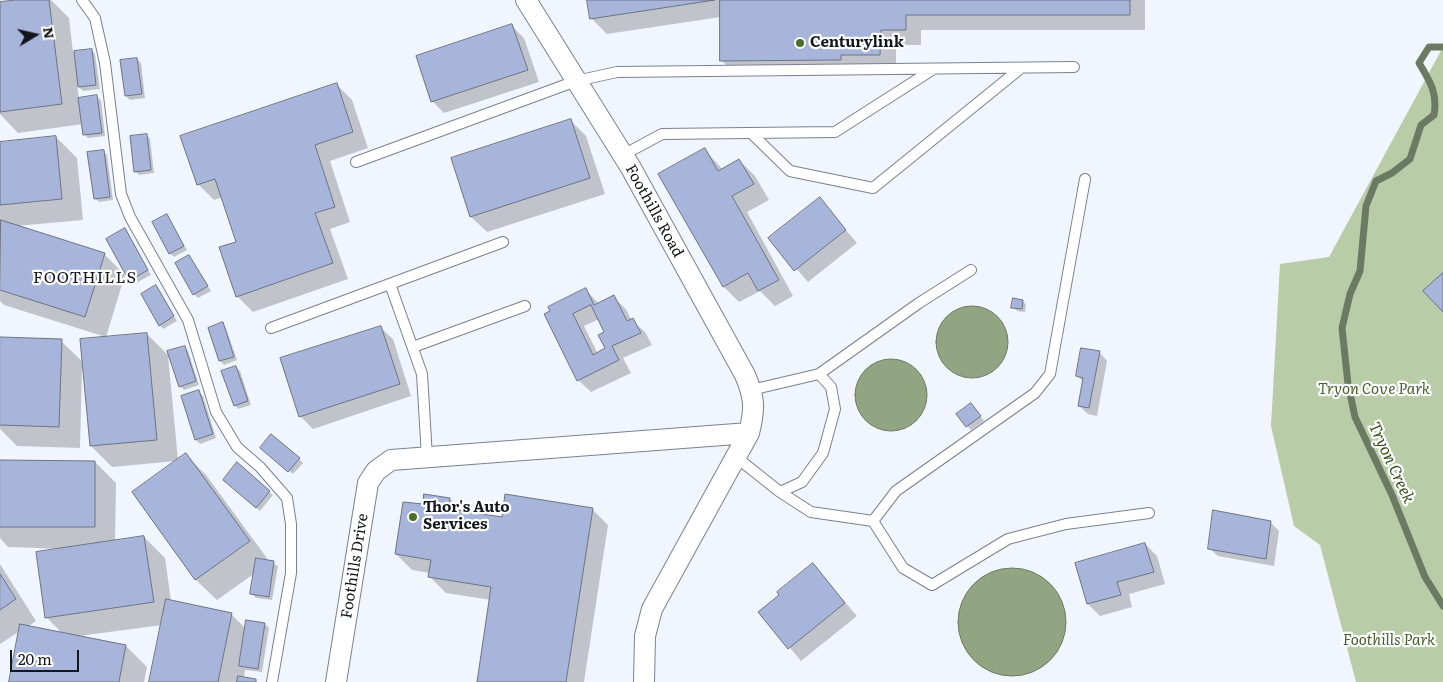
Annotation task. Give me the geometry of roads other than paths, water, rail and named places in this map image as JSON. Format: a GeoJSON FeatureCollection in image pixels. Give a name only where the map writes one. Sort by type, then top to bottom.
{"type":"FeatureCollection","features":[{"type":"Feature","properties":{"kind":"street","name":"Foothills Road"},"geometry":{"type":"LineString","coordinates":[[526,0],[623,155],[752,390],[755,408],[749,433],[652,609],[644,636],[644,682]]}},
{"type":"Feature","properties":{"kind":"street"},"geometry":{"type":"LineString","coordinates":[[427,457],[749,433]]}},
{"type":"Feature","properties":{"kind":"street","name":"Foothills Drive"},"geometry":{"type":"LineString","coordinates":[[336,682],[368,483],[376,471],[391,460],[427,457]]}},
{"type":"Feature","properties":{"kind":"lane"},"geometry":{"type":"LineString","coordinates":[[82,0],[95,18],[106,63],[121,194],[130,217],[188,320],[216,412],[236,447],[260,467],[286,498],[291,524],[291,573],[272,682]]}},
{"type":"Feature","properties":{"kind":"lane"},"geometry":{"type":"LineString","coordinates":[[356,162],[576,81],[617,72],[1074,67]]}},
{"type":"Feature","properties":{"kind":"lane"},"geometry":{"type":"LineString","coordinates":[[751,133],[790,171],[873,188],[1021,68]]}},
{"type":"Feature","properties":{"kind":"lane"},"geometry":{"type":"LineString","coordinates":[[623,155],[662,134],[835,132],[933,70]]}},
{"type":"Feature","properties":{"kind":"lane"},"geometry":{"type":"LineString","coordinates":[[873,521],[896,491],[1035,393],[1050,374],[1085,179]]}},
{"type":"Feature","properties":{"kind":"lane"},"geometry":{"type":"LineString","coordinates":[[271,328],[503,242]]}},
{"type":"Feature","properties":{"kind":"lane"},"geometry":{"type":"LineString","coordinates":[[752,390],[819,374],[919,303],[971,270]]}},
{"type":"Feature","properties":{"kind":"lane"},"geometry":{"type":"LineString","coordinates":[[390,284],[422,374],[427,457]]}},
{"type":"Feature","properties":{"kind":"lane"},"geometry":{"type":"LineString","coordinates":[[413,347],[525,306]]}},
{"type":"Feature","properties":{"kind":"lane"},"geometry":{"type":"LineString","coordinates":[[780,492],[802,482],[822,453],[836,409],[831,387],[819,374]]}},
{"type":"Feature","properties":{"kind":"lane"},"geometry":{"type":"LineString","coordinates":[[736,457],[780,492],[811,512],[873,521],[903,568],[932,585],[1008,539],[1066,524],[1149,513]]}},
{"type":"Feature","properties":{"kind":"waterway","name":"Tryon Creek"},"geometry":{"type":"LineString","coordinates":[[1443,47],[1429,47],[1419,63],[1430,82],[1434,94],[1434,115],[1421,125],[1410,159],[1392,173],[1376,181],[1366,206],[1360,271],[1350,294],[1342,328],[1348,384],[1355,417],[1392,495],[1425,577],[1443,606]]}},
{"type":"Feature","properties":{"kind":"place","name":"Centurylink"},"geometry":{"type":"Point","coordinates":[800,43]}},
{"type":"Feature","properties":{"kind":"place","name":"Thor's Auto Services"},"geometry":{"type":"Point","coordinates":[413,517]}},
{"type":"Feature","properties":{"kind":"district","name":"FOOTHILLS"},"geometry":{"type":"Point","coordinates":[85,278]}},
{"type":"Feature","properties":{"kind":"park label","name":"Tryon Cove Park"},"geometry":{"type":"Point","coordinates":[1374,390]}},
{"type":"Feature","properties":{"kind":"park label","name":"Foothills Park"},"geometry":{"type":"Point","coordinates":[1389,641]}}]}
